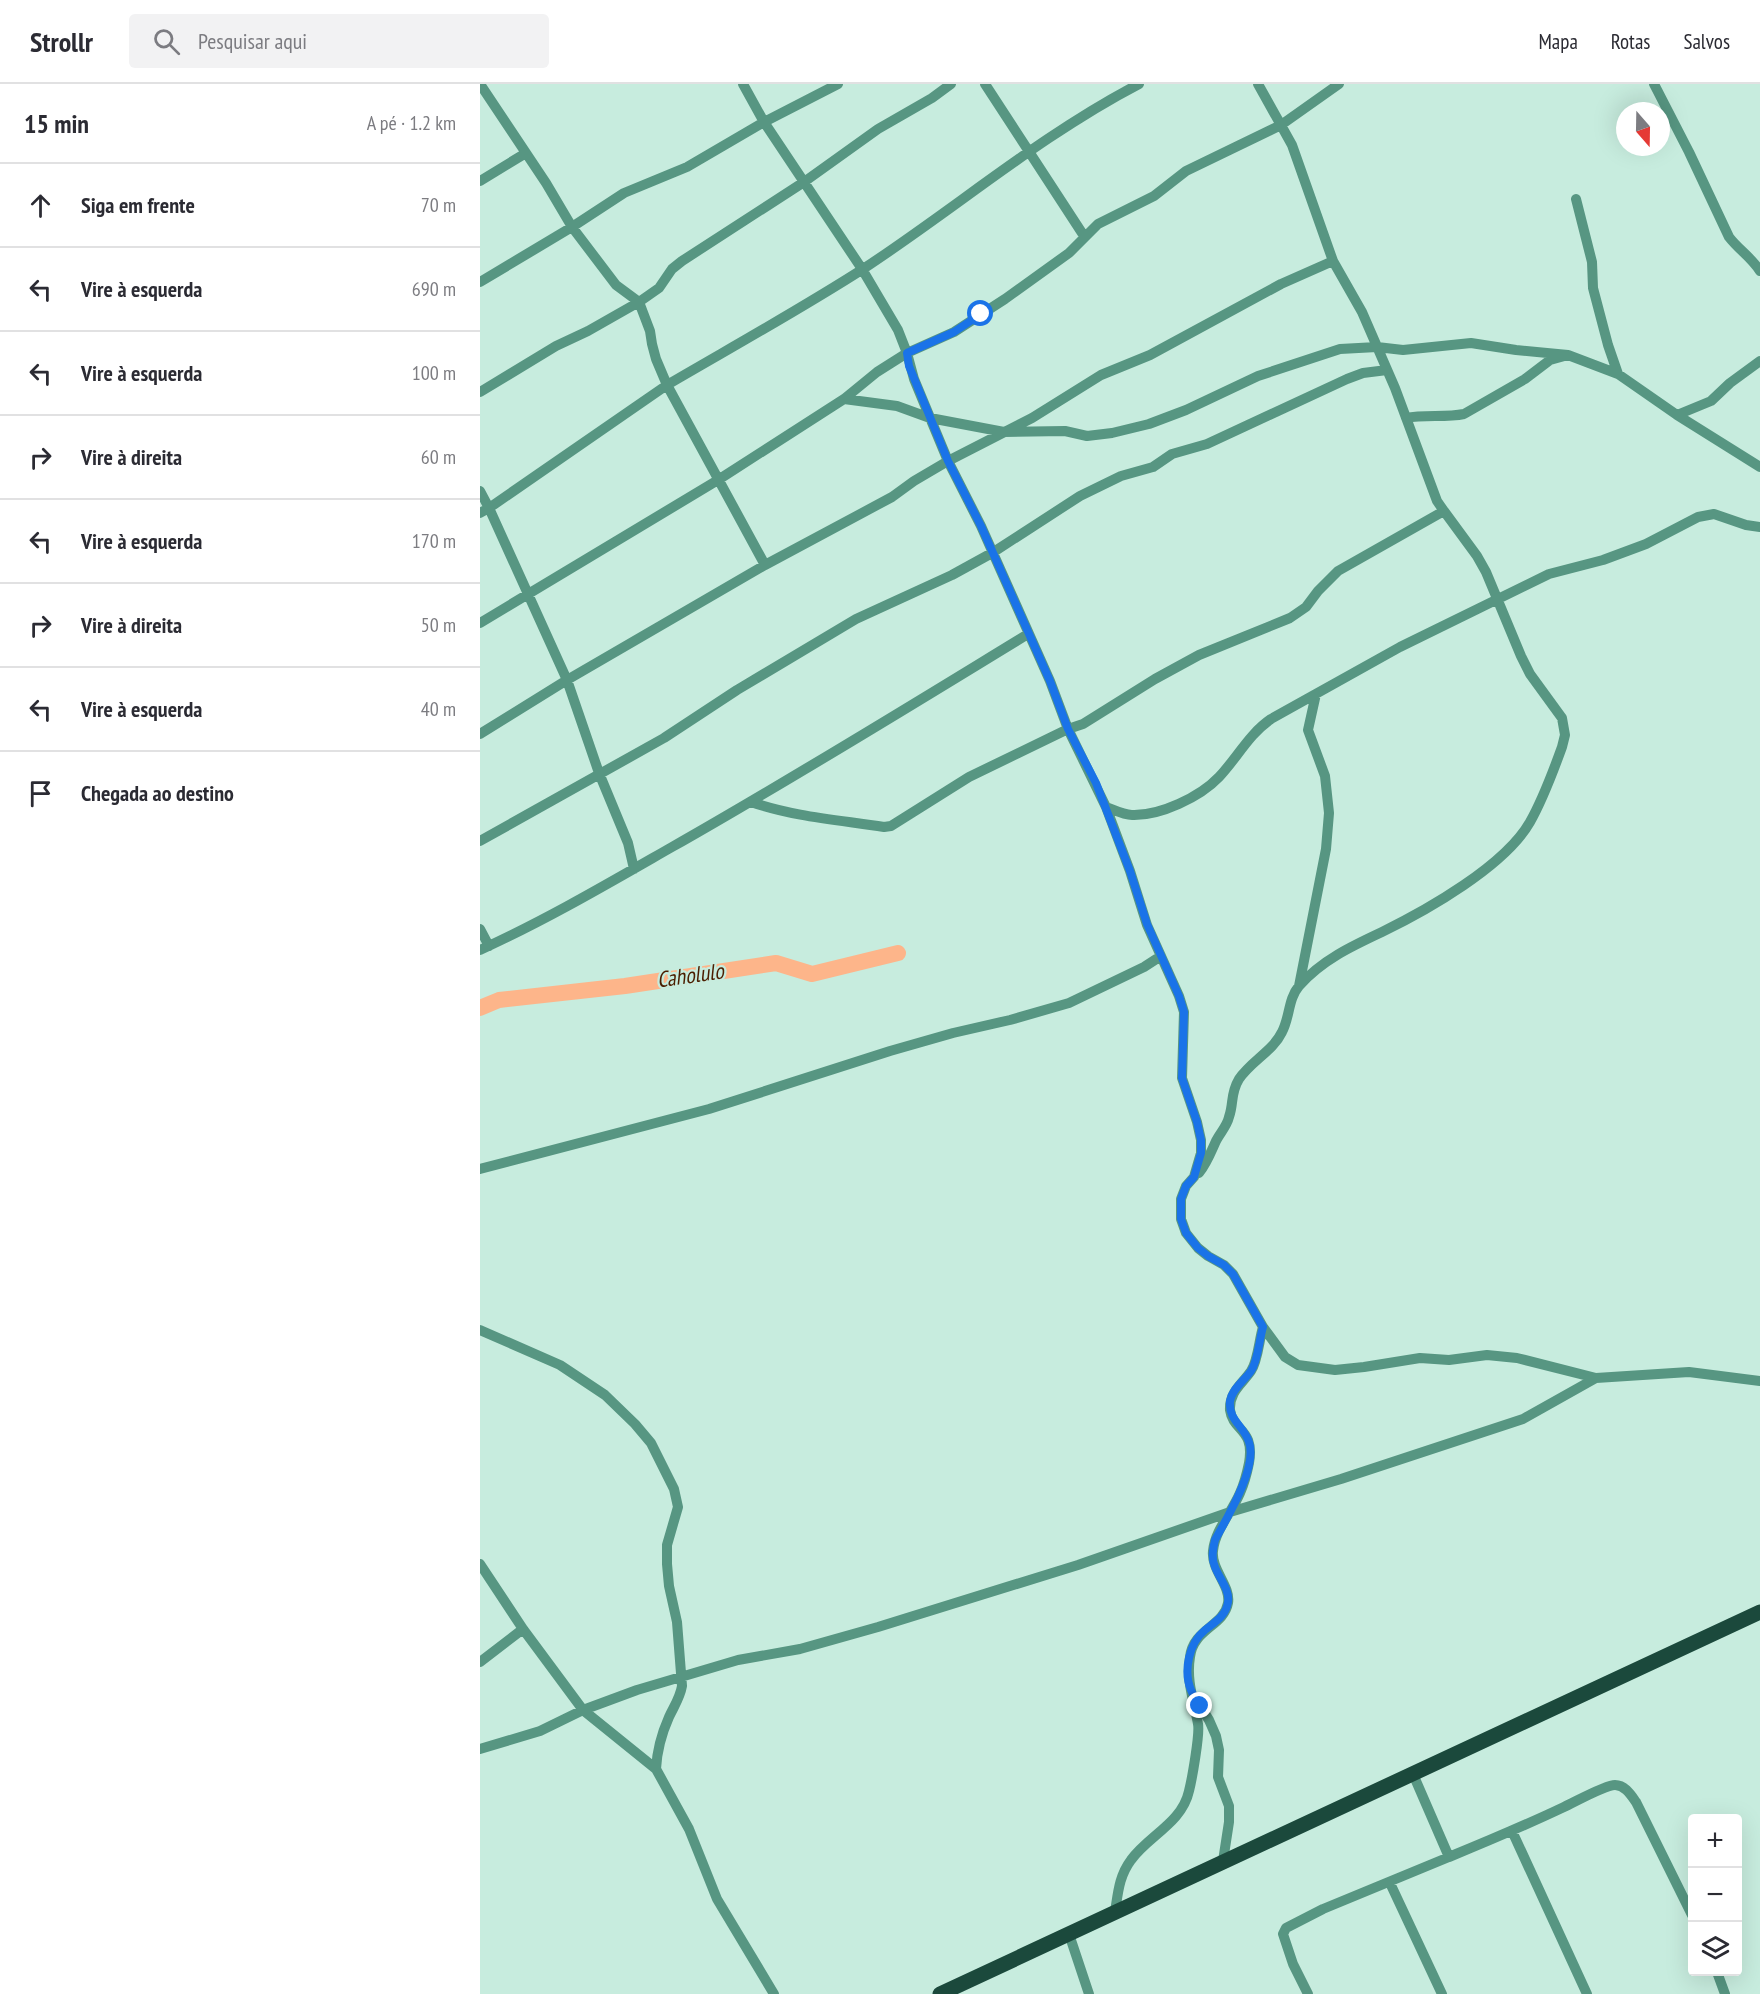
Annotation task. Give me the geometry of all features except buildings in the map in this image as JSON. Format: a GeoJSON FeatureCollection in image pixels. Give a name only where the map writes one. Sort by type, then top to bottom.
{"type":"FeatureCollection","features":[{"type":"Feature","properties":{"kind":"main road"},"geometry":{"type":"LineString","coordinates":[[940,1994],[1760,1612]]}},
{"type":"Feature","properties":{"kind":"street"},"geometry":{"type":"LineString","coordinates":[[480,84],[572,227],[616,285],[639,302],[650,330],[651,344],[667,385],[765,565]]}},
{"type":"Feature","properties":{"kind":"street"},"geometry":{"type":"LineString","coordinates":[[743,84],[764,122],[862,269],[898,330],[914,379],[948,461],[981,526],[1050,681],[1068,729],[1106,807],[1147,924],[1172,978],[1184,1012],[1182,1078],[1201,1140],[1201,1153],[1194,1177]]}},
{"type":"Feature","properties":{"kind":"street"},"geometry":{"type":"LineString","coordinates":[[480,282],[624,193],[687,166],[764,122],[838,84]]}},
{"type":"Feature","properties":{"kind":"street"},"geometry":{"type":"LineString","coordinates":[[480,392],[556,346],[639,302],[659,288],[672,269],[682,261],[804,182],[878,129],[932,98],[951,84]]}},
{"type":"Feature","properties":{"kind":"street"},"geometry":{"type":"LineString","coordinates":[[985,84],[1084,237]]}},
{"type":"Feature","properties":{"kind":"street"},"geometry":{"type":"LineString","coordinates":[[484,510],[667,385],[862,269],[1104,102],[1139,84]]}},
{"type":"Feature","properties":{"kind":"street"},"geometry":{"type":"LineString","coordinates":[[1258,84],[1292,145],[1333,261],[1362,312],[1387,370],[1437,501],[1477,556],[1498,598],[1521,656],[1530,674],[1557,711],[1564,726],[1565,735],[1529,824],[1501,857],[1468,882],[1401,921],[1340,952],[1313,972],[1299,986],[1294,994],[1282,1034],[1241,1076],[1231,1100],[1230,1116],[1206,1163],[1186,1186],[1181,1199],[1181,1219],[1186,1233],[1198,1248],[1224,1265],[1233,1274],[1263,1327],[1285,1357],[1298,1365],[1335,1370],[1420,1358],[1449,1360],[1487,1355],[1517,1358],[1596,1378],[1689,1372],[1760,1381]]}},
{"type":"Feature","properties":{"kind":"street"},"geometry":{"type":"LineString","coordinates":[[480,623],[718,480],[844,399],[877,372],[907,353],[954,332],[1069,253],[1098,224],[1160,192],[1186,171],[1281,125],[1339,84]]}},
{"type":"Feature","properties":{"kind":"street"},"geometry":{"type":"LineString","coordinates":[[1654,84],[1729,237],[1753,260],[1760,271]]}},
{"type":"Feature","properties":{"kind":"street"},"geometry":{"type":"LineString","coordinates":[[480,181],[526,153]]}},
{"type":"Feature","properties":{"kind":"street"},"geometry":{"type":"LineString","coordinates":[[1576,199],[1592,261],[1593,288],[1618,375]]}},
{"type":"Feature","properties":{"kind":"street"},"geometry":{"type":"LineString","coordinates":[[480,734],[567,680],[765,565],[892,496],[948,461],[1032,418],[1101,375],[1150,355],[1281,285],[1333,261]]}},
{"type":"Feature","properties":{"kind":"street"},"geometry":{"type":"LineString","coordinates":[[844,399],[897,406],[930,418],[1004,432],[1065,431],[1087,436],[1112,433],[1149,424],[1186,410],[1258,376],[1340,349],[1377,347],[1403,350],[1471,343],[1568,355],[1618,375],[1760,467]]}},
{"type":"Feature","properties":{"kind":"street"},"geometry":{"type":"LineString","coordinates":[[1406,418],[1422,415],[1464,414],[1525,379],[1550,360],[1568,355]]}},
{"type":"Feature","properties":{"kind":"street"},"geometry":{"type":"LineString","coordinates":[[1677,415],[1711,401],[1730,383],[1760,362]]}},
{"type":"Feature","properties":{"kind":"street"},"geometry":{"type":"LineString","coordinates":[[480,841],[663,738],[737,690],[856,619],[952,575],[992,553],[1080,496],[1103,484],[1131,472],[1153,467],[1172,454],[1207,444],[1347,379],[1363,373],[1387,370]]}},
{"type":"Feature","properties":{"kind":"street"},"geometry":{"type":"LineString","coordinates":[[480,491],[484,510],[530,595],[567,680],[599,773],[628,843],[634,869]]}},
{"type":"Feature","properties":{"kind":"street"},"geometry":{"type":"LineString","coordinates":[[751,802],[772,810],[793,814],[884,827],[891,826],[969,777],[1083,724],[1155,679],[1199,655],[1290,618],[1306,608],[1323,586],[1338,572],[1444,512]]}},
{"type":"Feature","properties":{"kind":"street"},"geometry":{"type":"LineString","coordinates":[[1106,807],[1130,815],[1142,815],[1185,801],[1218,779],[1259,727],[1400,647],[1549,574],[1603,560],[1646,544],[1698,517],[1714,514],[1746,525],[1760,527]]}},
{"type":"Feature","properties":{"kind":"street"},"geometry":{"type":"LineString","coordinates":[[480,929],[485,948],[634,869],[751,802],[1028,634]]}},
{"type":"Feature","properties":{"kind":"street"},"geometry":{"type":"LineString","coordinates":[[1299,986],[1326,849],[1329,813],[1325,776],[1308,730],[1316,694]]}},
{"type":"Feature","properties":{"kind":"street"},"geometry":{"type":"LineString","coordinates":[[480,1169],[709,1109],[890,1050],[1069,1003],[1135,972],[1161,956]]}},
{"type":"Feature","properties":{"kind":"street"},"geometry":{"type":"LineString","coordinates":[[1115,1912],[1119,1884],[1131,1858],[1165,1828],[1183,1807],[1186,1799],[1198,1735],[1188,1670],[1190,1653],[1194,1642],[1219,1619],[1228,1603],[1226,1591],[1213,1558],[1215,1540],[1244,1482],[1251,1447],[1249,1440],[1231,1414],[1230,1399],[1236,1388],[1252,1370],[1263,1327]]}},
{"type":"Feature","properties":{"kind":"street"},"geometry":{"type":"LineString","coordinates":[[480,1330],[560,1365],[605,1395],[651,1443],[671,1480],[678,1507],[667,1545],[667,1564],[677,1622],[681,1694],[669,1716],[657,1747],[657,1769]]}},
{"type":"Feature","properties":{"kind":"street"},"geometry":{"type":"LineString","coordinates":[[480,1749],[540,1731],[583,1710],[637,1690],[738,1660],[800,1649],[878,1627],[1078,1565],[1230,1512],[1341,1479],[1523,1419],[1596,1378]]}},
{"type":"Feature","properties":{"kind":"street"},"geometry":{"type":"LineString","coordinates":[[480,1564],[583,1710],[657,1769],[689,1829],[717,1899],[774,1994]]}},
{"type":"Feature","properties":{"kind":"street"},"geometry":{"type":"LineString","coordinates":[[480,1662],[524,1629]]}},
{"type":"Feature","properties":{"kind":"street"},"geometry":{"type":"LineString","coordinates":[[1190,1688],[1209,1720],[1219,1750],[1218,1777],[1229,1806],[1223,1861]]}},
{"type":"Feature","properties":{"kind":"street"},"geometry":{"type":"LineString","coordinates":[[1413,1774],[1449,1857]]}},
{"type":"Feature","properties":{"kind":"street"},"geometry":{"type":"LineString","coordinates":[[1308,1994],[1293,1964],[1283,1934],[1286,1928],[1323,1909],[1512,1831],[1613,1785],[1626,1790],[1636,1802],[1688,1908]]}},
{"type":"Feature","properties":{"kind":"street"},"geometry":{"type":"LineString","coordinates":[[1512,1831],[1587,1994]]}},
{"type":"Feature","properties":{"kind":"street"},"geometry":{"type":"LineString","coordinates":[[1390,1883],[1442,1994]]}},
{"type":"Feature","properties":{"kind":"street"},"geometry":{"type":"LineString","coordinates":[[1069,1934],[1089,1994]]}},
{"type":"Feature","properties":{"kind":"street"},"geometry":{"type":"LineString","coordinates":[[1719,1976],[1725,1994]]}},
{"type":"Feature","properties":{"kind":"waterway","name":"Caholulo"},"geometry":{"type":"LineString","coordinates":[[480,1008],[499,1000],[625,986],[776,963],[812,974],[898,953]]}},
{"type":"Feature","properties":{"kind":"route"},"geometry":{"type":"LineString","coordinates":[[981,314],[954,332],[907,353],[909,366],[948,461],[981,526],[1050,681],[1068,729],[1096,783],[1130,871],[1147,924],[1179,996],[1184,1012],[1182,1078],[1201,1140],[1201,1153],[1194,1177],[1186,1186],[1181,1199],[1181,1219],[1186,1233],[1198,1248],[1224,1265],[1233,1274],[1263,1327],[1252,1370],[1236,1388],[1230,1399],[1231,1414],[1249,1440],[1251,1447],[1240,1494],[1215,1540],[1213,1550],[1215,1567],[1226,1591],[1228,1603],[1219,1619],[1194,1642],[1190,1653],[1188,1670],[1190,1688],[1200,1706]]}}]}
